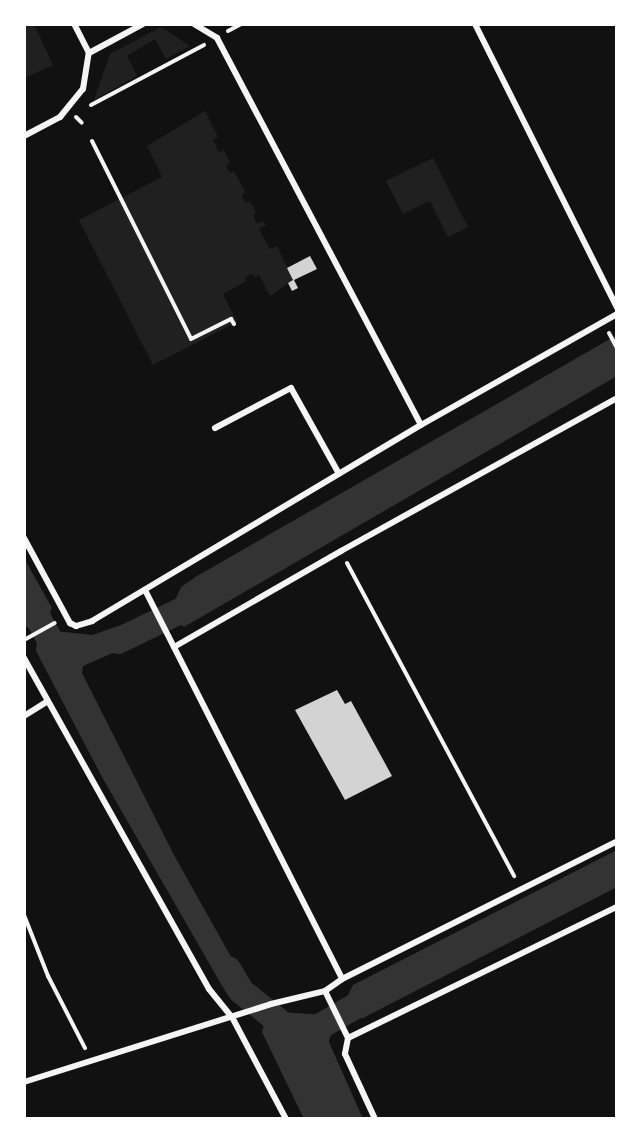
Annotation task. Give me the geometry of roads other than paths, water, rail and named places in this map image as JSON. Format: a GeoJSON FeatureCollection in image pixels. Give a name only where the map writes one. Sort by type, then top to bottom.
{"type":"FeatureCollection","features":[{"type":"Feature","properties":{"kind":"street"},"geometry":{"type":"LineString","coordinates":[[24,136],[60,117],[83,89],[89,53],[74,24]]}},
{"type":"Feature","properties":{"kind":"street"},"geometry":{"type":"LineString","coordinates":[[89,53],[143,24]]}},
{"type":"Feature","properties":{"kind":"street"},"geometry":{"type":"LineString","coordinates":[[194,24],[217,38],[421,424]]}},
{"type":"Feature","properties":{"kind":"street"},"geometry":{"type":"LineString","coordinates":[[475,24],[617,307]]}},
{"type":"Feature","properties":{"kind":"street"},"geometry":{"type":"LineString","coordinates":[[24,538],[66,617],[76,626],[80,625],[146,590],[421,424],[617,314]]}},
{"type":"Feature","properties":{"kind":"street"},"geometry":{"type":"LineString","coordinates":[[215,428],[291,388],[339,474]]}},
{"type":"Feature","properties":{"kind":"street"},"geometry":{"type":"LineString","coordinates":[[174,647],[341,551],[617,398]]}},
{"type":"Feature","properties":{"kind":"street"},"geometry":{"type":"LineString","coordinates":[[146,590],[342,979]]}},
{"type":"Feature","properties":{"kind":"street"},"geometry":{"type":"LineString","coordinates":[[24,658],[209,989],[232,1017],[286,1119]]}},
{"type":"Feature","properties":{"kind":"street"},"geometry":{"type":"LineString","coordinates":[[24,716],[48,701]]}},
{"type":"Feature","properties":{"kind":"street"},"geometry":{"type":"LineString","coordinates":[[24,1082],[254,1009],[325,990],[342,979],[520,888],[617,841]]}},
{"type":"Feature","properties":{"kind":"street"},"geometry":{"type":"LineString","coordinates":[[348,1038],[617,907]]}},
{"type":"Feature","properties":{"kind":"street"},"geometry":{"type":"LineString","coordinates":[[325,990],[348,1038],[345,1054],[375,1119]]}},
{"type":"Feature","properties":{"kind":"waterway"},"geometry":{"type":"LineString","coordinates":[[24,592],[64,666]]}},
{"type":"Feature","properties":{"kind":"waterway"},"geometry":{"type":"LineString","coordinates":[[118,641],[203,600]]}},
{"type":"Feature","properties":{"kind":"waterway"},"geometry":{"type":"LineString","coordinates":[[228,969],[241,991],[298,1037]]}},
{"type":"Feature","properties":{"kind":"waterway"},"geometry":{"type":"LineString","coordinates":[[300,1038],[380,992]]}}]}
